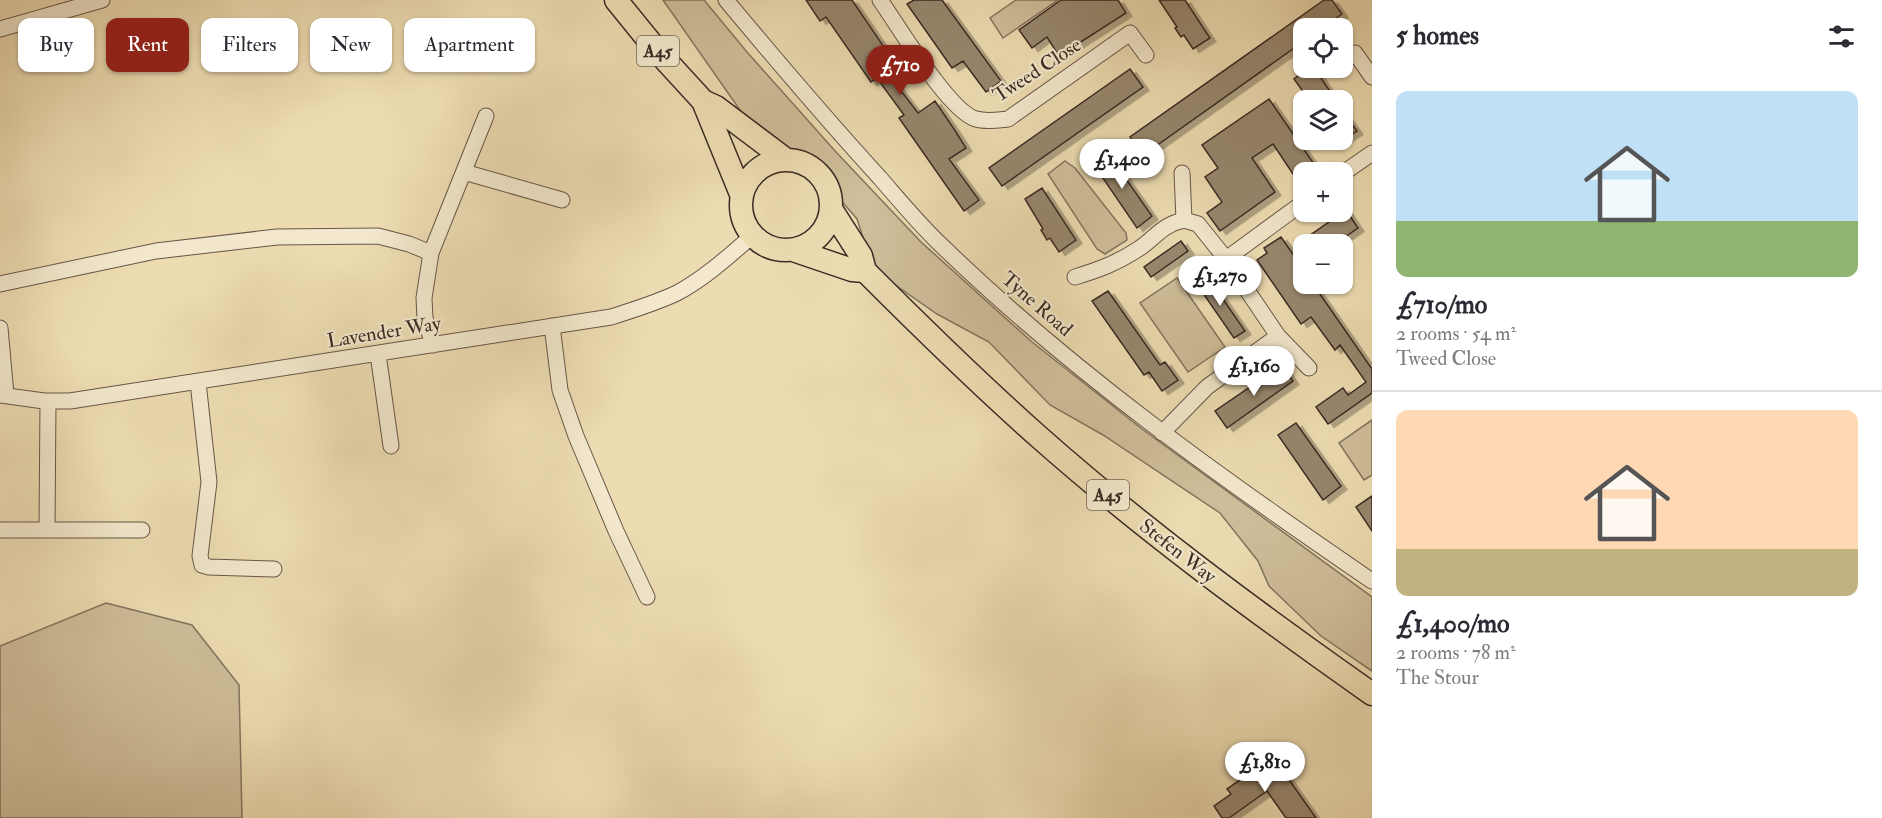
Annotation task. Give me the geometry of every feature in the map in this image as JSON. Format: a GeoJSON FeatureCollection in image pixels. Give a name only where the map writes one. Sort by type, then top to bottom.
{"type":"FeatureCollection","features":[{"type":"Feature","properties":{"kind":"highway","name":"A45"},"geometry":{"type":"LineString","coordinates":[[616,0],[659,53],[703,101],[716,107],[785,159]]}},
{"type":"Feature","properties":{"kind":"highway","name":"A45"},"geometry":{"type":"LineString","coordinates":[[703,101],[741,194]]}},
{"type":"Feature","properties":{"kind":"highway"},"geometry":{"type":"LineString","coordinates":[[793,250],[807,245],[819,236],[827,224],[831,209],[830,194],[824,180],[813,169],[800,162],[785,159],[770,162],[757,169],[747,180],[741,194],[740,209],[744,223],[752,236],[764,245],[778,250],[793,250],[852,270],[865,272]]}},
{"type":"Feature","properties":{"kind":"highway","name":"Stefen Way"},"geometry":{"type":"LineString","coordinates":[[831,209],[861,256],[865,272],[956,362],[1040,438],[1121,506],[1262,616],[1372,694]]}},
{"type":"Feature","properties":{"kind":"street"},"geometry":{"type":"LineString","coordinates":[[0,29],[102,0]]}},
{"type":"Feature","properties":{"kind":"street","name":"Tyne Road"},"geometry":{"type":"LineString","coordinates":[[726,0],[835,129],[939,243],[1020,318],[1162,433],[1372,581]]}},
{"type":"Feature","properties":{"kind":"street","name":"Tweed Close"},"geometry":{"type":"LineString","coordinates":[[883,1],[944,93],[958,109],[974,119],[991,121],[1008,119],[1130,33],[1146,55]]}},
{"type":"Feature","properties":{"kind":"street"},"geometry":{"type":"LineString","coordinates":[[1355,53],[1372,76]]}},
{"type":"Feature","properties":{"kind":"street"},"geometry":{"type":"LineString","coordinates":[[433,345],[425,318],[424,298],[431,254],[486,116]]}},
{"type":"Feature","properties":{"kind":"street"},"geometry":{"type":"LineString","coordinates":[[1353,166],[1372,153]]}},
{"type":"Feature","properties":{"kind":"street"},"geometry":{"type":"LineString","coordinates":[[464,172],[562,200]]}},
{"type":"Feature","properties":{"kind":"street"},"geometry":{"type":"LineString","coordinates":[[1182,174],[1184,220]]}},
{"type":"Feature","properties":{"kind":"street"},"geometry":{"type":"LineString","coordinates":[[1226,258],[1293,210]]}},
{"type":"Feature","properties":{"kind":"street"},"geometry":{"type":"LineString","coordinates":[[1075,277],[1109,267],[1142,246],[1170,223],[1184,220],[1198,224],[1226,258],[1278,336],[1309,369]]}},
{"type":"Feature","properties":{"kind":"street"},"geometry":{"type":"LineString","coordinates":[[0,284],[156,251],[277,237],[378,236],[409,244],[431,254]]}},
{"type":"Feature","properties":{"kind":"street","name":"Lavender Way"},"geometry":{"type":"LineString","coordinates":[[3,395],[48,401],[70,401],[611,317],[678,292],[714,269],[752,236]]}},
{"type":"Feature","properties":{"kind":"street"},"geometry":{"type":"LineString","coordinates":[[552,326],[561,390],[576,436],[646,597]]}},
{"type":"Feature","properties":{"kind":"street"},"geometry":{"type":"LineString","coordinates":[[0,328],[3,395]]}},
{"type":"Feature","properties":{"kind":"street"},"geometry":{"type":"LineString","coordinates":[[1162,433],[1207,387],[1278,336]]}},
{"type":"Feature","properties":{"kind":"street"},"geometry":{"type":"LineString","coordinates":[[378,354],[391,446]]}},
{"type":"Feature","properties":{"kind":"street"},"geometry":{"type":"LineString","coordinates":[[198,382],[209,482],[200,556],[202,565],[274,568]]}},
{"type":"Feature","properties":{"kind":"street"},"geometry":{"type":"LineString","coordinates":[[47,530],[48,401]]}},
{"type":"Feature","properties":{"kind":"street"},"geometry":{"type":"LineString","coordinates":[[0,530],[142,530]]}},
{"type":"Feature","properties":{"kind":"shaded area"},"geometry":{"type":"Polygon","coordinates":[[[663,0],[704,0],[836,152],[921,242],[1032,342],[1142,429],[1372,597],[1372,671],[1321,636],[1269,586],[1258,561],[1220,513],[1103,435],[1050,405],[989,342],[937,314],[884,277],[870,259],[857,219],[805,159],[770,153],[663,0]]]}},
{"type":"Feature","properties":{"kind":"shaded area"},"geometry":{"type":"Polygon","coordinates":[[[1016,0],[1058,0],[1003,38],[990,18],[1016,0]]]}},
{"type":"Feature","properties":{"kind":"shaded area"},"geometry":{"type":"Polygon","coordinates":[[[1065,161],[1075,168],[1126,233],[1127,240],[1105,254],[1097,249],[1048,174],[1065,161]]]}},
{"type":"Feature","properties":{"kind":"shaded area"},"geometry":{"type":"Polygon","coordinates":[[[1177,278],[1225,347],[1188,372],[1140,303],[1177,278]]]}},
{"type":"Feature","properties":{"kind":"shaded area"},"geometry":{"type":"Polygon","coordinates":[[[1372,420],[1372,475],[1364,480],[1339,443],[1372,420]]]}},
{"type":"Feature","properties":{"kind":"shaded area"},"geometry":{"type":"Polygon","coordinates":[[[106,603],[192,625],[239,685],[242,818],[0,818],[0,646],[106,603]]]}},
{"type":"Feature","properties":{"kind":"building"},"geometry":{"type":"Polygon","coordinates":[[[806,0],[852,0],[886,50],[875,57],[918,113],[935,101],[954,129],[966,148],[949,159],[979,200],[964,211],[899,118],[904,115],[877,78],[871,82],[826,17],[820,21],[806,0]]]}},
{"type":"Feature","properties":{"kind":"building"},"geometry":{"type":"Polygon","coordinates":[[[914,0],[942,0],[1001,81],[986,92],[963,61],[952,68],[907,4],[914,0]]]}},
{"type":"Feature","properties":{"kind":"building"},"geometry":{"type":"Polygon","coordinates":[[[1061,0],[1118,0],[1126,13],[1059,56],[1047,37],[1032,48],[1019,30],[1061,0]]]}},
{"type":"Feature","properties":{"kind":"building"},"geometry":{"type":"Polygon","coordinates":[[[1159,0],[1185,0],[1210,38],[1193,49],[1184,35],[1181,37],[1159,0]]]}},
{"type":"Feature","properties":{"kind":"building"},"geometry":{"type":"Polygon","coordinates":[[[1324,0],[1332,0],[1342,14],[1336,18],[1299,18],[1324,0]]]}},
{"type":"Feature","properties":{"kind":"building"},"geometry":{"type":"Polygon","coordinates":[[[1293,22],[1293,49],[1142,156],[1130,137],[1293,22]]]}},
{"type":"Feature","properties":{"kind":"building"},"geometry":{"type":"Polygon","coordinates":[[[1130,69],[1143,87],[1002,186],[989,168],[1130,69]]]}},
{"type":"Feature","properties":{"kind":"building"},"geometry":{"type":"Polygon","coordinates":[[[1321,78],[1329,90],[1302,90],[1294,79],[1321,78]]]}},
{"type":"Feature","properties":{"kind":"building"},"geometry":{"type":"Polygon","coordinates":[[[1269,99],[1293,134],[1293,150],[1304,150],[1313,162],[1293,162],[1293,174],[1273,144],[1252,158],[1275,192],[1220,231],[1207,213],[1222,202],[1205,177],[1218,168],[1202,145],[1269,99]]]}},
{"type":"Feature","properties":{"kind":"building"},"geometry":{"type":"Polygon","coordinates":[[[1107,152],[1152,216],[1137,228],[1092,162],[1107,152]]]}},
{"type":"Feature","properties":{"kind":"building"},"geometry":{"type":"Polygon","coordinates":[[[1042,188],[1076,240],[1059,252],[1050,238],[1047,240],[1025,199],[1042,188]]]}},
{"type":"Feature","properties":{"kind":"building"},"geometry":{"type":"Polygon","coordinates":[[[1353,220],[1358,228],[1349,234],[1312,234],[1329,222],[1353,220]]]}},
{"type":"Feature","properties":{"kind":"building"},"geometry":{"type":"Polygon","coordinates":[[[1281,237],[1293,254],[1293,294],[1320,294],[1372,369],[1372,393],[1328,424],[1316,407],[1343,388],[1348,395],[1366,382],[1340,345],[1335,350],[1311,317],[1301,324],[1257,260],[1267,253],[1264,248],[1281,237]]]}},
{"type":"Feature","properties":{"kind":"building"},"geometry":{"type":"Polygon","coordinates":[[[1181,241],[1188,251],[1151,277],[1144,267],[1181,241]]]}},
{"type":"Feature","properties":{"kind":"building"},"geometry":{"type":"Polygon","coordinates":[[[1207,276],[1245,331],[1234,338],[1196,283],[1207,276]]]}},
{"type":"Feature","properties":{"kind":"building"},"geometry":{"type":"Polygon","coordinates":[[[1108,291],[1160,365],[1165,362],[1178,380],[1162,391],[1149,372],[1144,375],[1092,301],[1108,291]]]}},
{"type":"Feature","properties":{"kind":"building"},"geometry":{"type":"Polygon","coordinates":[[[1282,365],[1293,381],[1227,428],[1215,411],[1282,365]]]}},
{"type":"Feature","properties":{"kind":"building"},"geometry":{"type":"Polygon","coordinates":[[[1296,423],[1341,486],[1323,500],[1278,435],[1296,423]]]}},
{"type":"Feature","properties":{"kind":"building"},"geometry":{"type":"Polygon","coordinates":[[[1372,496],[1372,531],[1356,507],[1372,496]]]}},
{"type":"Feature","properties":{"kind":"building"},"geometry":{"type":"Polygon","coordinates":[[[1273,757],[1316,818],[1286,818],[1267,791],[1229,818],[1222,818],[1214,806],[1231,794],[1227,789],[1273,757]]]}}]}
